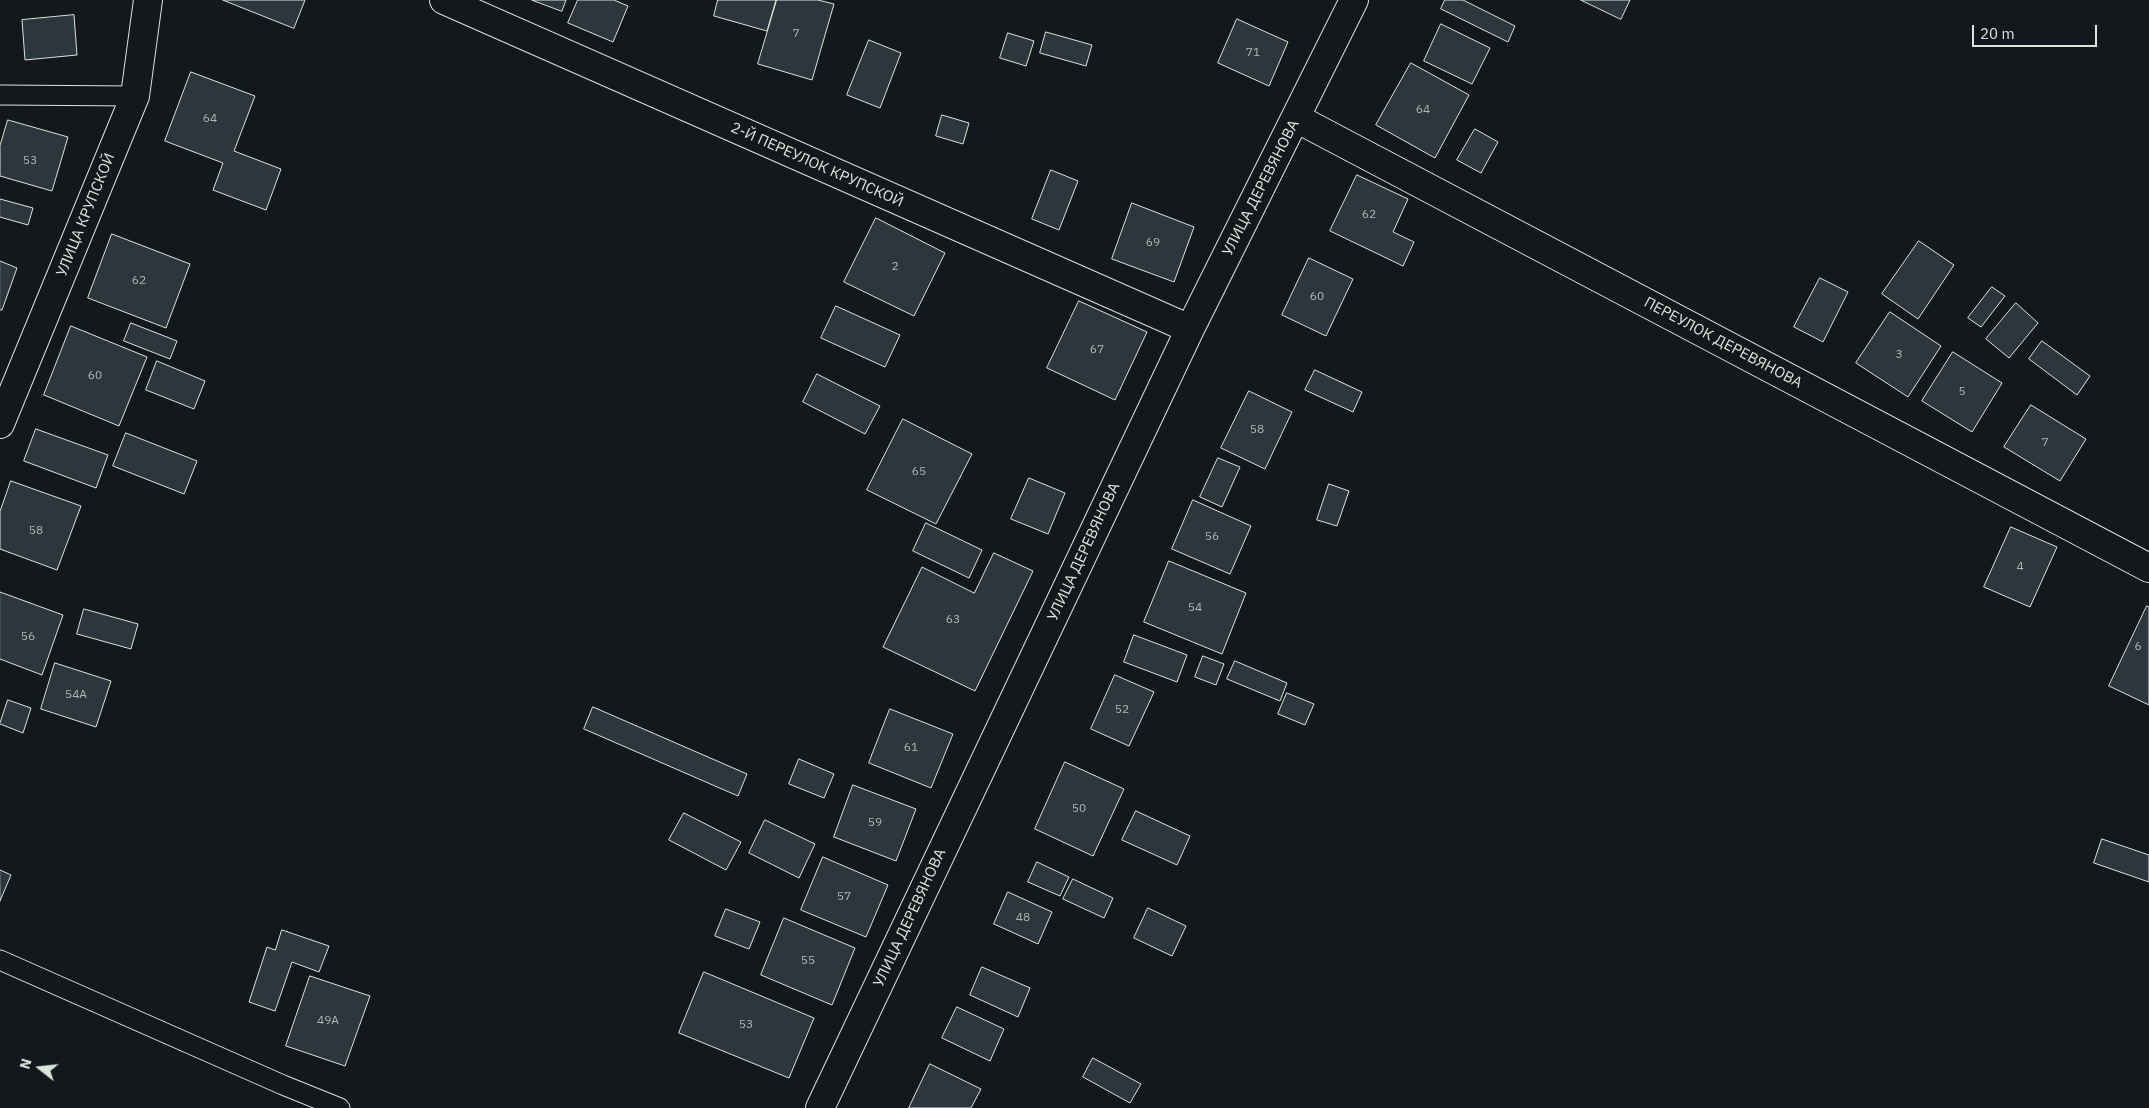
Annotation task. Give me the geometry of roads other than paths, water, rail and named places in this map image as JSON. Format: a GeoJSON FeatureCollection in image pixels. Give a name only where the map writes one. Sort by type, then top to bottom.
{"type":"FeatureCollection","features":[{"type":"Feature","properties":{"kind":"street","name":"УЛИЦА КРУПСКОЙ"},"geometry":{"type":"LineString","coordinates":[[0,424],[135,96],[148,0]]}},
{"type":"Feature","properties":{"kind":"street","name":"2-Й ПЕРЕУЛОК КРУПСКОЙ"},"geometry":{"type":"LineString","coordinates":[[444,0],[1190,329]]}},
{"type":"Feature","properties":{"kind":"street","name":"УЛИЦА ДЕРЕВЯНОВА"},"geometry":{"type":"LineString","coordinates":[[820,1108],[1190,329],[1354,0]]}},
{"type":"Feature","properties":{"kind":"street","name":"ПЕРЕУЛОК ДЕРЕВЯНОВА"},"geometry":{"type":"LineString","coordinates":[[1296,118],[2149,568]]}},
{"type":"Feature","properties":{"kind":"lane"},"geometry":{"type":"LineString","coordinates":[[0,95],[135,96]]}},
{"type":"Feature","properties":{"kind":"lane"},"geometry":{"type":"LineString","coordinates":[[0,960],[283,1085],[340,1108]]}}]}
